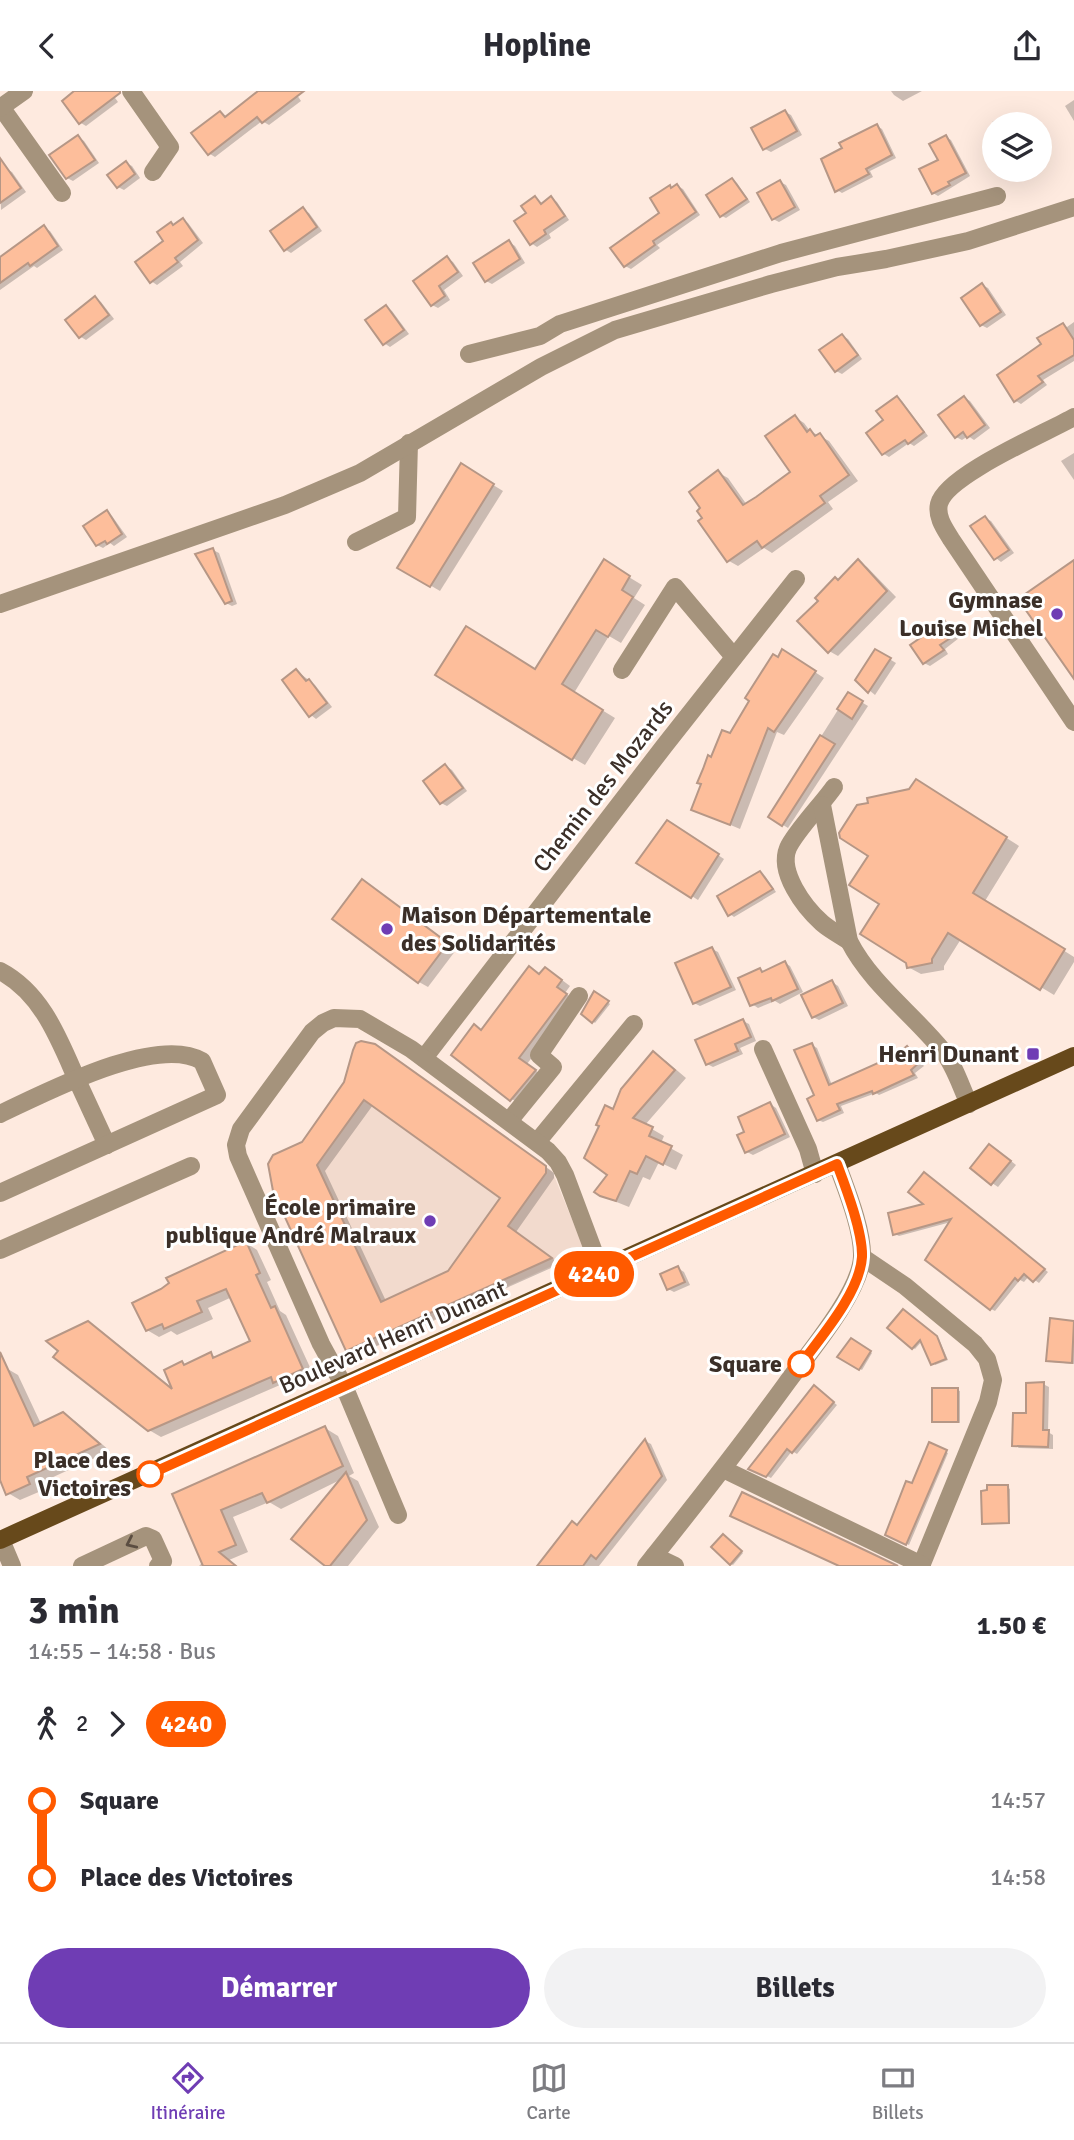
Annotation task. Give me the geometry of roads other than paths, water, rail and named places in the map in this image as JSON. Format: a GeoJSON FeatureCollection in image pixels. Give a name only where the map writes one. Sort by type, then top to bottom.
{"type":"FeatureCollection","features":[{"type":"Feature","properties":{"kind":"main road","name":"Boulevard Henri Dunant"},"geometry":{"type":"LineString","coordinates":[[1,1540],[1074,1056]]}},
{"type":"Feature","properties":{"kind":"street"},"geometry":{"type":"LineString","coordinates":[[24,91],[0,108],[62,193]]}},
{"type":"Feature","properties":{"kind":"street"},"geometry":{"type":"LineString","coordinates":[[131,91],[170,147],[153,172]]}},
{"type":"Feature","properties":{"kind":"street"},"geometry":{"type":"LineString","coordinates":[[469,354],[540,336],[561,324],[781,253],[998,196]]}},
{"type":"Feature","properties":{"kind":"street"},"geometry":{"type":"LineString","coordinates":[[0,604],[285,505],[360,473],[541,367],[615,330],[837,267],[886,260],[968,241],[1074,207]]}},
{"type":"Feature","properties":{"kind":"street"},"geometry":{"type":"LineString","coordinates":[[540,336],[541,367]]}},
{"type":"Feature","properties":{"kind":"street"},"geometry":{"type":"LineString","coordinates":[[1074,417],[957,480],[941,498],[938,508],[951,539],[1074,722]]}},
{"type":"Feature","properties":{"kind":"street"},"geometry":{"type":"LineString","coordinates":[[356,542],[407,517],[409,443]]}},
{"type":"Feature","properties":{"kind":"street","name":"Chemin des Mozards"},"geometry":{"type":"LineString","coordinates":[[424,1058],[796,579]]}},
{"type":"Feature","properties":{"kind":"street"},"geometry":{"type":"LineString","coordinates":[[622,670],[675,587],[734,657]]}},
{"type":"Feature","properties":{"kind":"street"},"geometry":{"type":"LineString","coordinates":[[834,787],[789,845],[785,857],[786,870],[790,884],[821,922],[849,941]]}},
{"type":"Feature","properties":{"kind":"street"},"geometry":{"type":"LineString","coordinates":[[822,805],[849,941],[856,955],[884,990],[944,1051],[969,1104]]}},
{"type":"Feature","properties":{"kind":"street"},"geometry":{"type":"LineString","coordinates":[[0,971],[12,978],[41,1007],[63,1044],[107,1145]]}},
{"type":"Feature","properties":{"kind":"street"},"geometry":{"type":"LineString","coordinates":[[509,1121],[553,1067],[539,1055],[579,996]]}},
{"type":"Feature","properties":{"kind":"street"},"geometry":{"type":"LineString","coordinates":[[398,1515],[344,1386],[321,1344],[238,1156],[238,1136],[300,1045],[323,1023],[334,1018],[360,1019],[424,1058],[537,1142],[558,1162],[565,1175],[601,1271]]}},
{"type":"Feature","properties":{"kind":"street"},"geometry":{"type":"LineString","coordinates":[[537,1142],[634,1024]]}},
{"type":"Feature","properties":{"kind":"street"},"geometry":{"type":"LineString","coordinates":[[763,1049],[808,1149],[815,1174]]}},
{"type":"Feature","properties":{"kind":"street"},"geometry":{"type":"LineString","coordinates":[[0,1114],[111,1066],[151,1057],[184,1054],[202,1061],[217,1095],[0,1193]]}},
{"type":"Feature","properties":{"kind":"street"},"geometry":{"type":"LineString","coordinates":[[675,1566],[650,1561],[723,1469],[838,1312],[854,1283],[862,1257],[856,1225],[837,1164]]}},
{"type":"Feature","properties":{"kind":"street"},"geometry":{"type":"LineString","coordinates":[[0,1250],[191,1166]]}},
{"type":"Feature","properties":{"kind":"street"},"geometry":{"type":"LineString","coordinates":[[723,1469],[922,1566],[988,1402],[993,1380],[987,1359],[975,1344],[905,1286],[862,1257]]}},
{"type":"Feature","properties":{"kind":"street"},"geometry":{"type":"LineString","coordinates":[[82,1566],[146,1536],[153,1539],[163,1561],[158,1566]]}},
{"type":"Feature","properties":{"kind":"street"},"geometry":{"type":"LineString","coordinates":[[1,1540],[12,1566]]}},
{"type":"Feature","properties":{"kind":"place","name":"Gymnase Louise Michel"},"geometry":{"type":"Point","coordinates":[1057,614]}},
{"type":"Feature","properties":{"kind":"place","name":"Maison Départementale des Solidarités"},"geometry":{"type":"Point","coordinates":[387,929]}},
{"type":"Feature","properties":{"kind":"place","name":"Henri Dunant"},"geometry":{"type":"Point","coordinates":[1033,1054]}},
{"type":"Feature","properties":{"kind":"place","name":"École primaire publique André Malraux"},"geometry":{"type":"Point","coordinates":[430,1221]}},
{"type":"Feature","properties":{"kind":"place","name":"Square"},"geometry":{"type":"Point","coordinates":[801,1364]}},
{"type":"Feature","properties":{"kind":"place","name":"Place des Victoires"},"geometry":{"type":"Point","coordinates":[150,1474]}}]}
